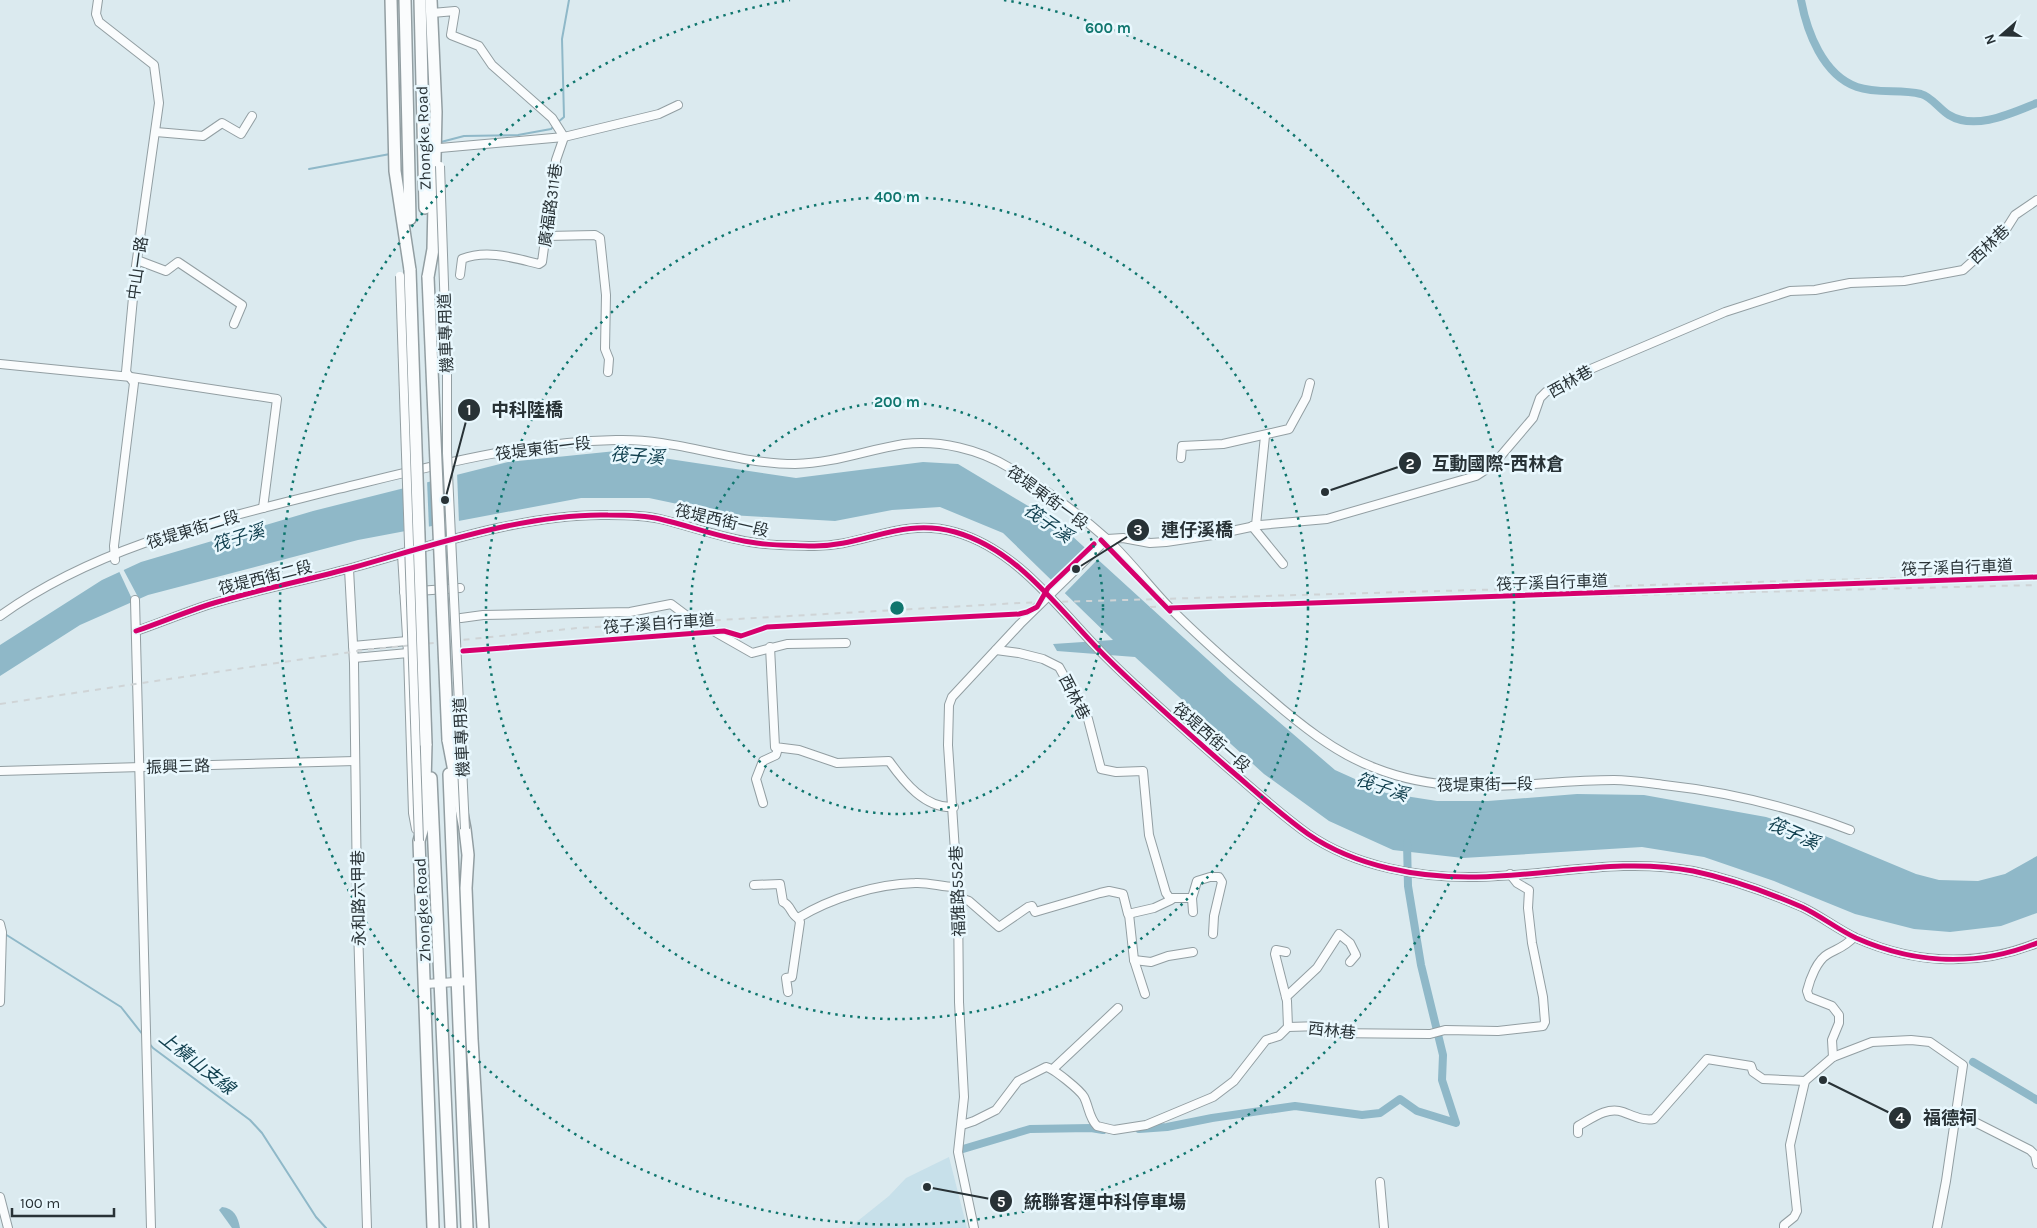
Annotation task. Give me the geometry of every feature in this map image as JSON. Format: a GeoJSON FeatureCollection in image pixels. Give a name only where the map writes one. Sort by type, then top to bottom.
{"type":"FeatureCollection","features":[{"type":"Feature","properties":{"kind":"street","name":"中山一路"},"geometry":{"type":"LineString","coordinates":[[98,0],[96,14],[99,22],[154,65],[159,103],[137,260],[126,372],[132,377],[134,383],[114,557]]}},
{"type":"Feature","properties":{"kind":"street","name":"Zhongke Road"},"geometry":{"type":"LineString","coordinates":[[391,0],[395,171],[405,273]]}},
{"type":"Feature","properties":{"kind":"street","name":"Zhongke Road"},"geometry":{"type":"LineString","coordinates":[[405,0],[409,149],[405,273]]}},
{"type":"Feature","properties":{"kind":"street","name":"Zhongke Road"},"geometry":{"type":"LineString","coordinates":[[420,0],[428,277]]}},
{"type":"Feature","properties":{"kind":"street","name":"Zhongke Road"},"geometry":{"type":"LineString","coordinates":[[428,277],[432,249],[436,112],[431,0]]}},
{"type":"Feature","properties":{"kind":"street"},"geometry":{"type":"LineString","coordinates":[[432,13],[455,10],[451,35],[478,46],[492,65],[552,118],[564,137]]}},
{"type":"Feature","properties":{"kind":"street"},"geometry":{"type":"LineString","coordinates":[[440,148],[564,137],[659,114],[678,105]]}},
{"type":"Feature","properties":{"kind":"street"},"geometry":{"type":"LineString","coordinates":[[156,132],[203,136],[222,123],[241,134],[252,116]]}},
{"type":"Feature","properties":{"kind":"street","name":"廣福路311巷"},"geometry":{"type":"LineString","coordinates":[[460,275],[462,259],[468,257],[499,255],[539,264],[542,262],[556,160],[564,137]]}},
{"type":"Feature","properties":{"kind":"street","name":"機車專用道"},"geometry":{"type":"LineString","coordinates":[[440,166],[447,373],[447,453],[465,829]]}},
{"type":"Feature","properties":{"kind":"street","name":"西林巷"},"geometry":{"type":"LineString","coordinates":[[1104,542],[1122,538],[1150,543],[1166,542],[1213,535],[1254,526],[1337,518],[1476,476],[1493,465],[1533,418],[1540,398],[1546,392],[1579,374],[1734,308],[1790,291],[1815,290],[1850,283],[1904,281],[1963,270],[2003,234],[2016,215],[2037,200]]}},
{"type":"Feature","properties":{"kind":"street"},"geometry":{"type":"LineString","coordinates":[[546,236],[595,235],[600,238],[605,284],[605,349],[608,359],[608,372]]}},
{"type":"Feature","properties":{"kind":"street"},"geometry":{"type":"LineString","coordinates":[[137,260],[166,272],[178,262],[195,272],[242,306],[234,324]]}},
{"type":"Feature","properties":{"kind":"street"},"geometry":{"type":"LineString","coordinates":[[405,273],[426,744],[424,824],[419,841]]}},
{"type":"Feature","properties":{"kind":"street"},"geometry":{"type":"LineString","coordinates":[[405,273],[419,841]]}},
{"type":"Feature","properties":{"kind":"street"},"geometry":{"type":"LineString","coordinates":[[428,277],[448,740],[465,829],[470,980],[483,1228]]}},
{"type":"Feature","properties":{"kind":"street"},"geometry":{"type":"LineString","coordinates":[[0,364],[132,377],[277,399],[263,508]]}},
{"type":"Feature","properties":{"kind":"street"},"geometry":{"type":"LineString","coordinates":[[1180,458],[1182,446],[1223,444],[1284,431],[1292,426],[1306,398],[1310,383]]}},
{"type":"Feature","properties":{"kind":"street"},"geometry":{"type":"LineString","coordinates":[[1265,436],[1254,526],[1282,564]]}},
{"type":"Feature","properties":{"kind":"street","name":"筏堤東街一段"},"geometry":{"type":"LineString","coordinates":[[398,473],[500,453],[613,440],[642,440],[686,446],[769,464],[814,464],[840,460],[902,445],[946,444],[975,452],[1009,467],[1104,542],[1214,651],[1286,712],[1339,750],[1380,770],[1426,784],[1470,787],[1620,780],[1708,790],[1799,811],[1850,830]]}},
{"type":"Feature","properties":{"kind":"street","name":"筏堤東街二段"},"geometry":{"type":"LineString","coordinates":[[0,616],[61,577],[214,519],[398,473]]}},
{"type":"Feature","properties":{"kind":"street","name":"筏堤西街一段"},"geometry":{"type":"LineString","coordinates":[[402,554],[486,532],[571,515],[654,517],[766,545],[822,546],[891,530],[924,527],[958,533],[981,542],[1051,594],[1105,656],[1175,721],[1277,810],[1311,836],[1352,856],[1396,870],[1475,877],[1609,865],[1651,866],[1692,871],[1746,885],[1798,906],[1854,937],[1902,954],[1944,960],[1988,958],[2037,943]]}},
{"type":"Feature","properties":{"kind":"street","name":"福雅路552巷"},"geometry":{"type":"LineString","coordinates":[[974,1228],[958,1152],[964,1096],[959,1002],[958,887],[954,807],[948,745],[949,705],[952,697],[996,650],[1104,542]]}},
{"type":"Feature","properties":{"kind":"street","name":"Zhongke Road"},"geometry":{"type":"LineString","coordinates":[[402,554],[408,653],[413,813],[419,841],[426,984],[433,1228]]}},
{"type":"Feature","properties":{"kind":"street","name":"筏堤西街二段"},"geometry":{"type":"LineString","coordinates":[[136,631],[214,603],[402,554]]}},
{"type":"Feature","properties":{"kind":"street","name":"永和路六甲巷"},"geometry":{"type":"LineString","coordinates":[[349,569],[354,658],[367,1228]]}},
{"type":"Feature","properties":{"kind":"street"},"geometry":{"type":"LineString","coordinates":[[404,592],[460,588]]}},
{"type":"Feature","properties":{"kind":"street"},"geometry":{"type":"LineString","coordinates":[[135,600],[138,767],[152,1228]]}},
{"type":"Feature","properties":{"kind":"street"},"geometry":{"type":"LineString","coordinates":[[461,618],[490,615],[630,612],[671,604],[687,616],[752,653],[787,644],[846,643]]}},
{"type":"Feature","properties":{"kind":"street"},"geometry":{"type":"LineString","coordinates":[[353,646],[407,640]]}},
{"type":"Feature","properties":{"kind":"street"},"geometry":{"type":"LineString","coordinates":[[770,647],[774,747],[799,750],[837,763],[889,761],[906,783],[918,794],[940,807],[954,807]]}},
{"type":"Feature","properties":{"kind":"street","name":"西林巷"},"geometry":{"type":"LineString","coordinates":[[996,650],[1043,659],[1059,667],[1088,719],[1101,769],[1116,772],[1143,771],[1149,835],[1166,893],[1170,898]]}},
{"type":"Feature","properties":{"kind":"street"},"geometry":{"type":"LineString","coordinates":[[354,658],[408,653]]}},
{"type":"Feature","properties":{"kind":"street","name":"Zhongke Road"},"geometry":{"type":"LineString","coordinates":[[448,740],[467,1228]]}},
{"type":"Feature","properties":{"kind":"street","name":"Zhongke Road"},"geometry":{"type":"LineString","coordinates":[[426,744],[432,781],[439,983],[451,1228]]}},
{"type":"Feature","properties":{"kind":"street"},"geometry":{"type":"LineString","coordinates":[[762,803],[757,776],[762,761],[776,755],[778,748]]}},
{"type":"Feature","properties":{"kind":"street","name":"振興三路"},"geometry":{"type":"LineString","coordinates":[[0,771],[355,761]]}},
{"type":"Feature","properties":{"kind":"street","name":"西林巷"},"geometry":{"type":"LineString","coordinates":[[1053,1070],[1082,1095],[1091,1118],[1097,1126],[1114,1130],[1141,1126],[1226,1090],[1249,1064],[1266,1040],[1279,1036],[1288,1027],[1321,1026],[1327,1033],[1430,1034],[1445,1030],[1498,1031],[1543,1026],[1545,1022],[1543,997],[1539,984],[1528,908],[1529,890],[1517,883],[1510,874]]}},
{"type":"Feature","properties":{"kind":"street"},"geometry":{"type":"LineString","coordinates":[[1193,912],[1192,898],[1197,881],[1210,877],[1221,878],[1213,934]]}},
{"type":"Feature","properties":{"kind":"street"},"geometry":{"type":"LineString","coordinates":[[798,918],[814,908],[841,898],[888,886],[915,883],[958,887]]}},
{"type":"Feature","properties":{"kind":"street"},"geometry":{"type":"LineString","coordinates":[[754,885],[780,884],[783,902],[788,904],[794,916],[800,922],[792,977],[786,978],[788,992]]}},
{"type":"Feature","properties":{"kind":"street"},"geometry":{"type":"LineString","coordinates":[[958,897],[975,906],[998,926],[1008,922],[1028,907],[1032,906],[1035,912],[1109,891],[1123,894],[1126,913],[1129,914],[1134,960],[1144,994]]}},
{"type":"Feature","properties":{"kind":"street"},"geometry":{"type":"LineString","coordinates":[[1129,914],[1154,908],[1171,900],[1170,898],[1192,898]]}},
{"type":"Feature","properties":{"kind":"street"},"geometry":{"type":"LineString","coordinates":[[0,924],[2,932],[0,1002]]}},
{"type":"Feature","properties":{"kind":"street"},"geometry":{"type":"LineString","coordinates":[[1286,997],[1317,968],[1339,934],[1350,943],[1356,954],[1350,962]]}},
{"type":"Feature","properties":{"kind":"street"},"geometry":{"type":"LineString","coordinates":[[1833,1057],[1832,1040],[1839,1023],[1839,1015],[1832,1006],[1809,997],[1807,991],[1821,960],[1826,954],[1841,949],[1854,937]]}},
{"type":"Feature","properties":{"kind":"street"},"geometry":{"type":"LineString","coordinates":[[1286,952],[1276,950],[1275,954],[1286,997],[1288,1027]]}},
{"type":"Feature","properties":{"kind":"street"},"geometry":{"type":"LineString","coordinates":[[1134,960],[1151,962],[1168,956],[1193,952]]}},
{"type":"Feature","properties":{"kind":"street"},"geometry":{"type":"LineString","coordinates":[[426,984],[470,980]]}},
{"type":"Feature","properties":{"kind":"street"},"geometry":{"type":"LineString","coordinates":[[962,1124],[974,1121],[996,1110],[1010,1089],[1022,1078],[1046,1067],[1053,1070],[1118,1008]]}},
{"type":"Feature","properties":{"kind":"street"},"geometry":{"type":"LineString","coordinates":[[1784,1228],[1784,1225],[1794,1217],[1797,1211],[1790,1145],[1805,1080],[1833,1057],[1872,1042],[1912,1040],[1930,1042],[1963,1065],[1937,1228]]}},
{"type":"Feature","properties":{"kind":"street"},"geometry":{"type":"LineString","coordinates":[[1578,1133],[1578,1126],[1605,1112],[1616,1111],[1647,1120],[1654,1119],[1707,1059],[1751,1066],[1753,1072],[1763,1078],[1805,1080]]}},
{"type":"Feature","properties":{"kind":"street"},"geometry":{"type":"LineString","coordinates":[[1956,1112],[2030,1150],[2035,1155],[2037,1164]]}},
{"type":"Feature","properties":{"kind":"street"},"geometry":{"type":"LineString","coordinates":[[1380,1182],[1384,1228]]}},
{"type":"Feature","properties":{"kind":"street"},"geometry":{"type":"LineString","coordinates":[[0,1197],[8,1228]]}},
{"type":"Feature","properties":{"kind":"shaded area"},"geometry":{"type":"Polygon","coordinates":[[[949,1157],[967,1228],[849,1228],[889,1196],[906,1178],[949,1157]]]}},
{"type":"Feature","properties":{"kind":"water","name":"筏子溪"},"geometry":{"type":"Polygon","coordinates":[[[616,451],[796,478],[923,462],[958,464],[1060,525],[1230,680],[1335,770],[1386,793],[1437,801],[1488,801],[1577,794],[1644,795],[1766,817],[1825,836],[1916,874],[1939,880],[1978,881],[2005,874],[2037,856],[2037,913],[2001,926],[1950,932],[1914,929],[1855,914],[1774,881],[1704,857],[1642,847],[1463,858],[1393,850],[1329,821],[1264,774],[1135,657],[1057,651],[1053,644],[1113,640],[1003,533],[940,507],[892,510],[835,521],[730,515],[649,498],[581,498],[358,540],[148,595],[80,625],[0,676],[0,645],[102,580],[141,562],[313,511],[508,462],[616,451]]]}},
{"type":"Feature","properties":{"kind":"water"},"geometry":{"type":"Polygon","coordinates":[[[222,1207],[230,1209],[235,1214],[240,1228],[232,1228],[219,1210],[222,1207]]]}},
{"type":"Feature","properties":{"kind":"pier"},"geometry":{"type":"Polygon","coordinates":[[[457,472],[459,523],[434,528],[432,478],[457,472]]]}},
{"type":"Feature","properties":{"kind":"pier"},"geometry":{"type":"Polygon","coordinates":[[[427,480],[429,529],[404,534],[403,486],[427,480]]]}},
{"type":"Feature","properties":{"kind":"pier"},"geometry":{"type":"Polygon","coordinates":[[[1087,546],[1100,557],[1063,595],[1051,583],[1087,546]]]}},
{"type":"Feature","properties":{"kind":"pier"},"geometry":{"type":"Polygon","coordinates":[[[122,567],[138,597],[132,599],[118,569],[122,567]]]}},
{"type":"Feature","properties":{"kind":"waterway"},"geometry":{"type":"LineString","coordinates":[[557,123],[564,117],[562,39],[569,0]]}},
{"type":"Feature","properties":{"kind":"waterway"},"geometry":{"type":"LineString","coordinates":[[1801,0],[1812,38],[1818,51],[1835,73],[1857,87],[1921,94],[1929,98],[1949,115],[1970,121],[1993,119],[2037,103]]}},
{"type":"Feature","properties":{"kind":"waterway"},"geometry":{"type":"LineString","coordinates":[[441,142],[464,136],[518,135],[551,129],[554,126]]}},
{"type":"Feature","properties":{"kind":"waterway"},"geometry":{"type":"LineString","coordinates":[[309,169],[390,154]]}},
{"type":"Feature","properties":{"kind":"waterway"},"geometry":{"type":"LineString","coordinates":[[1139,1129],[1167,1127],[1212,1118],[1295,1106],[1362,1115],[1380,1113],[1400,1099],[1417,1111],[1456,1123],[1442,1080],[1443,1055],[1421,965],[1408,886],[1407,843]]}},
{"type":"Feature","properties":{"kind":"waterway","name":"上橫山支線"},"geometry":{"type":"LineString","coordinates":[[5,934],[121,1007],[143,1035]]}},
{"type":"Feature","properties":{"kind":"waterway","name":"上橫山支線"},"geometry":{"type":"LineString","coordinates":[[149,1043],[153,1048],[250,1120],[262,1133],[316,1217],[326,1228]]}},
{"type":"Feature","properties":{"kind":"waterway"},"geometry":{"type":"LineString","coordinates":[[1973,1062],[2037,1100]]}},
{"type":"Feature","properties":{"kind":"waterway"},"geometry":{"type":"LineString","coordinates":[[963,1149],[1030,1129],[1091,1128],[1103,1130]]}},
{"type":"Feature","properties":{"kind":"railway"},"geometry":{"type":"LineString","coordinates":[[0,704],[365,650],[578,628],[1019,603],[2037,574]]}},
{"type":"Feature","properties":{"kind":"railway"},"geometry":{"type":"LineString","coordinates":[[1150,607],[2037,585]]}},
{"type":"Feature","properties":{"kind":"cycle path"},"geometry":{"type":"LineString","coordinates":[[136,631],[194,609],[231,598],[337,572],[448,540],[545,519],[577,516],[641,516],[750,542],[812,546],[849,542],[899,530],[935,528],[955,532],[978,541],[1019,567],[1165,713],[1277,810],[1308,834],[1347,855],[1411,873],[1455,877],[1504,876],[1612,866],[1666,867],[1707,874],[1762,891],[1789,901],[1856,938],[1878,947],[1901,953],[1923,957],[1969,959],[2014,951],[2037,943]]}},
{"type":"Feature","properties":{"kind":"cycle path","name":"筏子溪自行車道"},"geometry":{"type":"LineString","coordinates":[[1101,540],[1170,611],[1170,608],[2037,577]]}},
{"type":"Feature","properties":{"kind":"cycle path","name":"筏子溪自行車道"},"geometry":{"type":"LineString","coordinates":[[463,651],[724,631],[741,636],[767,627],[1019,614],[1037,607],[1048,588],[1094,544]]}},
{"type":"Feature","properties":{"kind":"place","name":"互動國際-西林倉"},"geometry":{"type":"Point","coordinates":[1325,492]}},
{"type":"Feature","properties":{"kind":"place","name":"中科陸橋"},"geometry":{"type":"Point","coordinates":[445,500]}},
{"type":"Feature","properties":{"kind":"place","name":"連仔溪橋"},"geometry":{"type":"Point","coordinates":[1076,569]}},
{"type":"Feature","properties":{"kind":"place","name":"福德祠"},"geometry":{"type":"Point","coordinates":[1823,1080]}},
{"type":"Feature","properties":{"kind":"place","name":"統聯客運中科停車場"},"geometry":{"type":"Point","coordinates":[927,1187]}}]}
